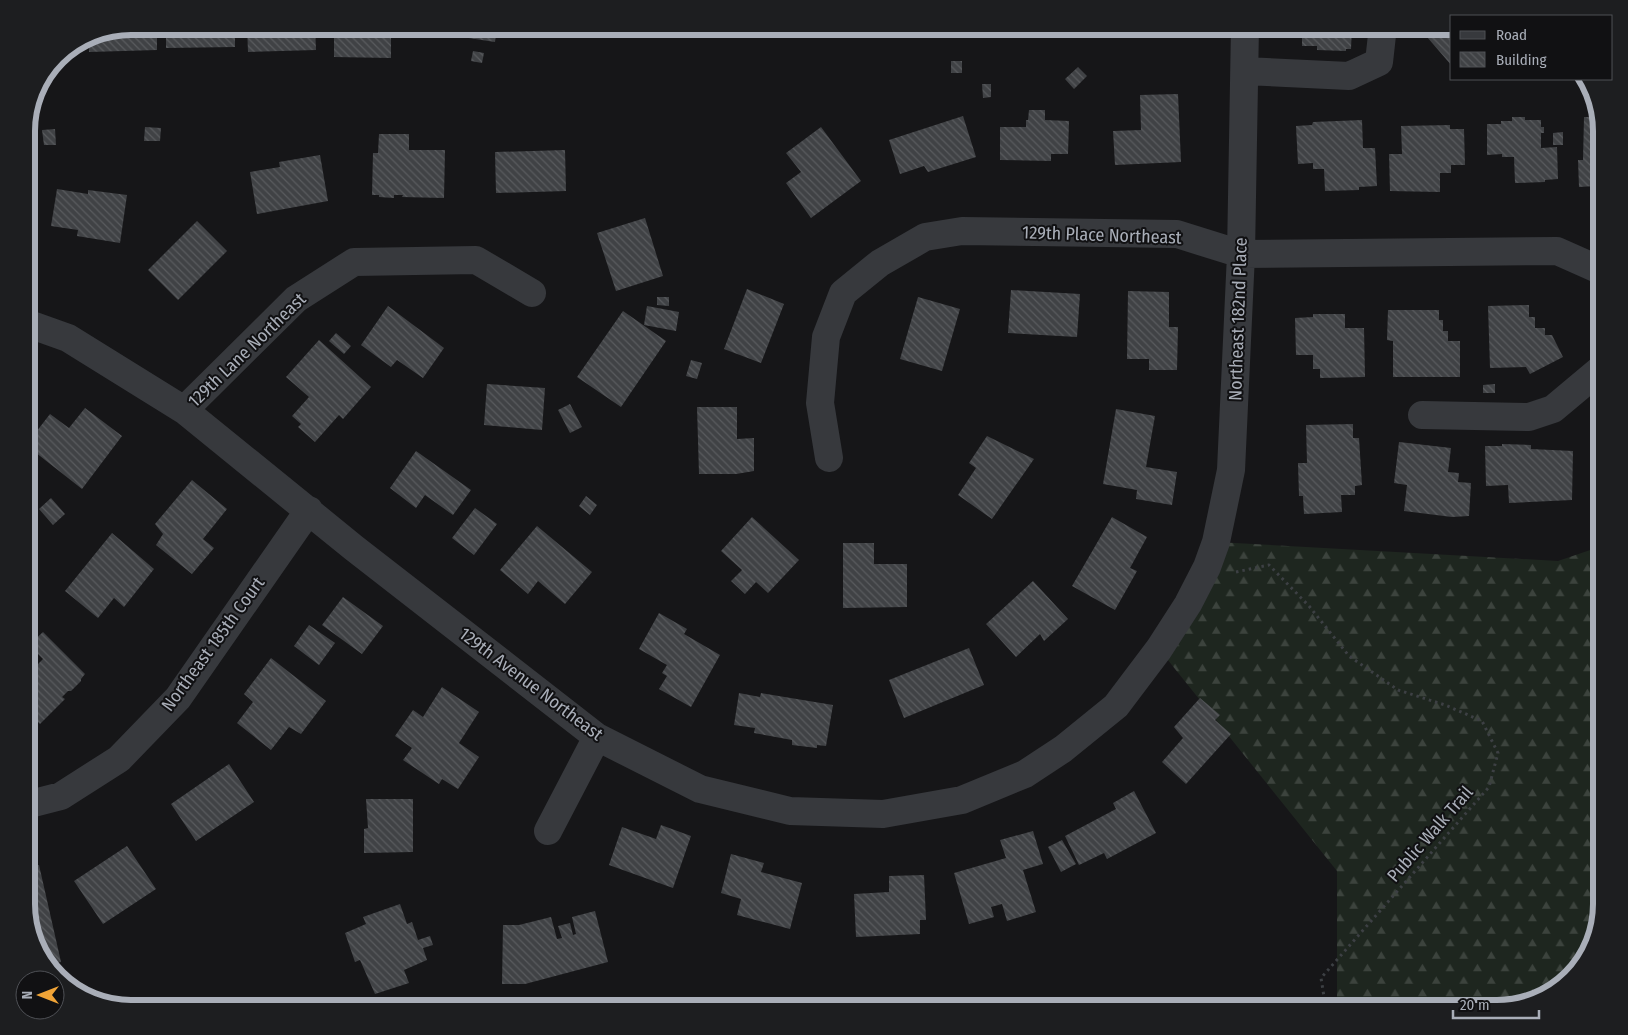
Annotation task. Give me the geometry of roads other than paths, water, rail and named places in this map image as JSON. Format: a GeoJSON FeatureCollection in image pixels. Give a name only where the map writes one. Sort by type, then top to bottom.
{"type":"FeatureCollection","features":[{"type":"Feature","properties":{"kind":"street","name":"Northeast 182nd Place"},"geometry":{"type":"LineString","coordinates":[[1188,604],[1207,567],[1216,542],[1231,470],[1241,254],[1246,35]]}},
{"type":"Feature","properties":{"kind":"street"},"geometry":{"type":"LineString","coordinates":[[1245,71],[1349,76],[1380,62],[1382,35]]}},
{"type":"Feature","properties":{"kind":"street","name":"129th Place Northeast"},"geometry":{"type":"LineString","coordinates":[[829,458],[820,403],[826,337],[842,293],[880,263],[925,237],[962,230],[1177,234],[1241,254],[1557,251],[1593,267]]}},
{"type":"Feature","properties":{"kind":"street","name":"129th Lane Northeast"},"geometry":{"type":"LineString","coordinates":[[184,410],[296,299],[354,262],[476,260],[532,293]]}},
{"type":"Feature","properties":{"kind":"street","name":"129th Avenue Northeast"},"geometry":{"type":"LineString","coordinates":[[35,326],[68,338],[184,410],[354,548],[598,737],[700,789],[790,811],[882,814],[962,800],[1025,774],[1063,749],[1116,706],[1159,649],[1188,604]]}},
{"type":"Feature","properties":{"kind":"street"},"geometry":{"type":"LineString","coordinates":[[1422,415],[1529,417],[1553,409],[1593,376]]}},
{"type":"Feature","properties":{"kind":"street","name":"Northeast 185th Court"},"geometry":{"type":"LineString","coordinates":[[35,803],[60,796],[119,759],[178,698],[309,510]]}},
{"type":"Feature","properties":{"kind":"street"},"geometry":{"type":"LineString","coordinates":[[548,831],[598,737]]}}]}
